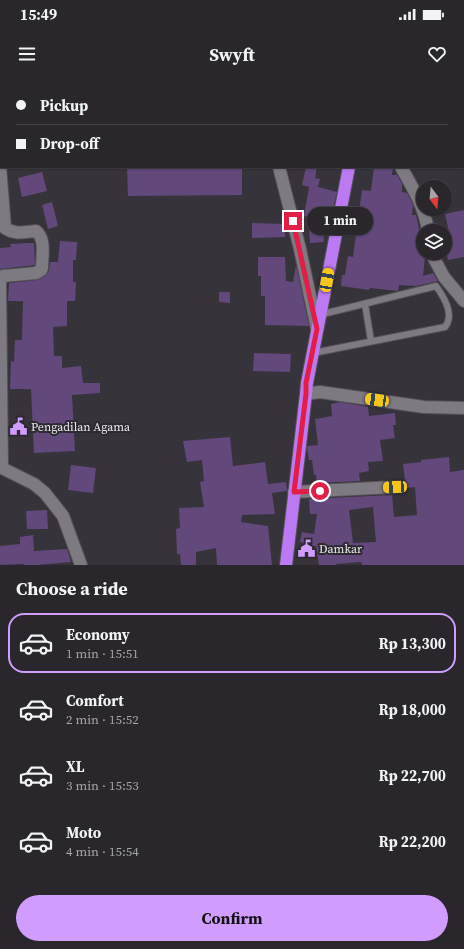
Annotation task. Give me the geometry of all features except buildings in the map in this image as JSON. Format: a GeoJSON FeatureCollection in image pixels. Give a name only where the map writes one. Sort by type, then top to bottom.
{"type":"FeatureCollection","features":[{"type":"Feature","properties":{"kind":"highway"},"geometry":{"type":"LineString","coordinates":[[286,565],[306,394],[306,383],[349,168]]}},
{"type":"Feature","properties":{"kind":"street"},"geometry":{"type":"LineString","coordinates":[[0,142],[0,166]]}},
{"type":"Feature","properties":{"kind":"street"},"geometry":{"type":"LineString","coordinates":[[0,168],[6,228],[10,232],[16,233],[36,231],[40,234],[42,239],[41,270],[36,273],[3,276],[0,281],[1,468],[34,484],[46,494],[63,516],[81,565]]}},
{"type":"Feature","properties":{"kind":"street"},"geometry":{"type":"LineString","coordinates":[[279,168],[300,249],[317,329]]}},
{"type":"Feature","properties":{"kind":"street"},"geometry":{"type":"LineString","coordinates":[[402,168],[413,188],[426,224]]}},
{"type":"Feature","properties":{"kind":"street"},"geometry":{"type":"LineString","coordinates":[[435,260],[444,277],[464,301]]}},
{"type":"Feature","properties":{"kind":"street"},"geometry":{"type":"LineString","coordinates":[[306,394],[320,392],[424,407],[464,408]]}},
{"type":"Feature","properties":{"kind":"street"},"geometry":{"type":"LineString","coordinates":[[294,492],[395,487]]}},
{"type":"Feature","properties":{"kind":"lane"},"geometry":{"type":"LineString","coordinates":[[313,352],[445,328],[448,324],[449,317],[444,297],[436,286],[320,315]]}},
{"type":"Feature","properties":{"kind":"lane"},"geometry":{"type":"LineString","coordinates":[[365,304],[371,341]]}},
{"type":"Feature","properties":{"kind":"place","name":"Pengadilan Agama"},"geometry":{"type":"Point","coordinates":[18,427]}},
{"type":"Feature","properties":{"kind":"place","name":"Damkar"},"geometry":{"type":"Point","coordinates":[306,549]}},
{"type":"Feature","properties":{"kind":"route"},"geometry":{"type":"LineString","coordinates":[[293,221],[317,329],[306,383],[306,394],[294,492],[320,491]]}}]}
